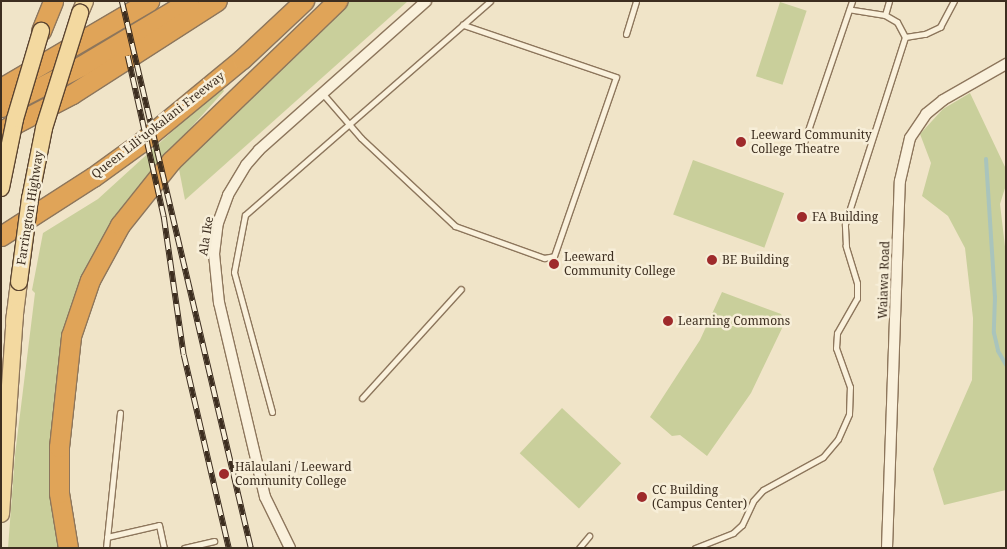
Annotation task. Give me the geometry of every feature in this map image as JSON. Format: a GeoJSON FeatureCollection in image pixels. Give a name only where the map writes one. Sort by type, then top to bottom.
{"type":"FeatureCollection","features":[{"type":"Feature","properties":{"kind":"highway"},"geometry":{"type":"LineString","coordinates":[[41,31],[52,1]]}},
{"type":"Feature","properties":{"kind":"highway"},"geometry":{"type":"LineString","coordinates":[[1,88],[48,64],[149,1]]}},
{"type":"Feature","properties":{"kind":"highway"},"geometry":{"type":"LineString","coordinates":[[1,107],[81,66],[189,1]]}},
{"type":"Feature","properties":{"kind":"highway"},"geometry":{"type":"LineString","coordinates":[[1,131],[72,94],[217,1]]}},
{"type":"Feature","properties":{"kind":"highway","name":"Queen Liliʻuokalani Freeway"},"geometry":{"type":"LineString","coordinates":[[1,236],[93,177],[242,59],[304,1]]}},
{"type":"Feature","properties":{"kind":"highway"},"geometry":{"type":"LineString","coordinates":[[68,548],[59,493],[59,447],[71,336],[90,280],[120,225],[171,161],[337,1]]}},
{"type":"Feature","properties":{"kind":"highway"},"geometry":{"type":"LineString","coordinates":[[1,82],[48,64]]}},
{"type":"Feature","properties":{"kind":"highway"},"geometry":{"type":"LineString","coordinates":[[1,230],[93,177]]}},
{"type":"Feature","properties":{"kind":"main road","name":"Farrington Highway"},"geometry":{"type":"LineString","coordinates":[[1,421],[19,282],[40,145],[52,100],[83,7]]}},
{"type":"Feature","properties":{"kind":"main road"},"geometry":{"type":"LineString","coordinates":[[1,188],[15,120],[41,31]]}},
{"type":"Feature","properties":{"kind":"main road"},"geometry":{"type":"LineString","coordinates":[[1,514],[15,312]]}},
{"type":"Feature","properties":{"kind":"street","name":"Ala Ike"},"geometry":{"type":"LineString","coordinates":[[290,548],[265,496],[219,303],[214,254],[218,223],[228,195],[246,165],[426,1]]}},
{"type":"Feature","properties":{"kind":"street","name":"Waiawa Road"},"geometry":{"type":"LineString","coordinates":[[888,548],[900,182],[910,138],[926,114],[943,100],[1006,64]]}},
{"type":"Feature","properties":{"kind":"lane"},"geometry":{"type":"LineString","coordinates":[[272,412],[234,272],[245,215],[490,1]]}},
{"type":"Feature","properties":{"kind":"lane"},"geometry":{"type":"LineString","coordinates":[[626,34],[636,1]]}},
{"type":"Feature","properties":{"kind":"lane"},"geometry":{"type":"LineString","coordinates":[[803,146],[852,1]]}},
{"type":"Feature","properties":{"kind":"lane"},"geometry":{"type":"LineString","coordinates":[[885,14],[890,1]]}},
{"type":"Feature","properties":{"kind":"lane"},"geometry":{"type":"LineString","coordinates":[[905,37],[940,27],[954,1]]}},
{"type":"Feature","properties":{"kind":"lane"},"geometry":{"type":"LineString","coordinates":[[695,548],[733,534],[742,525],[753,501],[763,490],[823,457],[844,428],[849,414],[850,387],[836,348],[837,333],[854,305],[857,283],[846,246],[845,224],[905,37],[897,22],[885,14],[849,9]]}},
{"type":"Feature","properties":{"kind":"lane"},"geometry":{"type":"LineString","coordinates":[[323,94],[348,124],[455,226],[544,258],[554,256],[616,77],[463,25]]}},
{"type":"Feature","properties":{"kind":"lane"},"geometry":{"type":"LineString","coordinates":[[362,398],[461,289]]}},
{"type":"Feature","properties":{"kind":"lane"},"geometry":{"type":"LineString","coordinates":[[106,548],[120,413]]}},
{"type":"Feature","properties":{"kind":"lane"},"geometry":{"type":"LineString","coordinates":[[107,537],[159,525],[164,548]]}},
{"type":"Feature","properties":{"kind":"lane"},"geometry":{"type":"LineString","coordinates":[[579,548],[589,536]]}},
{"type":"Feature","properties":{"kind":"lane"},"geometry":{"type":"LineString","coordinates":[[184,548],[214,541]]}},
{"type":"Feature","properties":{"kind":"green space"},"geometry":{"type":"Polygon","coordinates":[[[345,1],[408,1],[185,200],[177,159],[345,1]]]}},
{"type":"Feature","properties":{"kind":"green space"},"geometry":{"type":"Polygon","coordinates":[[[780,2],[807,11],[783,85],[756,76],[780,2]]]}},
{"type":"Feature","properties":{"kind":"green space"},"geometry":{"type":"Polygon","coordinates":[[[221,87],[224,91],[168,153],[78,294],[62,548],[8,548],[15,455],[35,293],[32,290],[43,233],[98,199],[221,87]]]}},
{"type":"Feature","properties":{"kind":"green space"},"geometry":{"type":"Polygon","coordinates":[[[970,93],[1006,169],[1006,185],[1000,204],[1006,255],[1006,490],[944,505],[933,469],[972,380],[973,318],[965,248],[948,216],[922,196],[931,163],[920,134],[943,109],[970,93]]]}},
{"type":"Feature","properties":{"kind":"green space"},"geometry":{"type":"Polygon","coordinates":[[[693,160],[784,193],[764,248],[673,215],[693,160]]]}},
{"type":"Feature","properties":{"kind":"green space"},"geometry":{"type":"Polygon","coordinates":[[[722,292],[781,314],[785,322],[751,393],[707,456],[680,435],[672,436],[650,417],[700,340],[722,292]]]}},
{"type":"Feature","properties":{"kind":"green space"},"geometry":{"type":"Polygon","coordinates":[[[562,408],[621,463],[579,509],[520,453],[562,408]]]}},
{"type":"Feature","properties":{"kind":"waterway"},"geometry":{"type":"LineString","coordinates":[[986,159],[995,297],[994,333],[998,351],[1006,365]]}},
{"type":"Feature","properties":{"kind":"railway"},"geometry":{"type":"LineString","coordinates":[[122,1],[251,548]]}},
{"type":"Feature","properties":{"kind":"railway"},"geometry":{"type":"LineString","coordinates":[[128,56],[164,217],[184,355],[229,548]]}},
{"type":"Feature","properties":{"kind":"place","name":"Leeward Community College Theatre"},"geometry":{"type":"Point","coordinates":[741,142]}},
{"type":"Feature","properties":{"kind":"place","name":"FA Building"},"geometry":{"type":"Point","coordinates":[802,217]}},
{"type":"Feature","properties":{"kind":"place","name":"BE Building"},"geometry":{"type":"Point","coordinates":[712,260]}},
{"type":"Feature","properties":{"kind":"place","name":"Leeward Community College"},"geometry":{"type":"Point","coordinates":[554,264]}},
{"type":"Feature","properties":{"kind":"place","name":"Learning Commons"},"geometry":{"type":"Point","coordinates":[668,321]}},
{"type":"Feature","properties":{"kind":"place","name":"Hālaulani / Leeward Community College"},"geometry":{"type":"Point","coordinates":[224,474]}},
{"type":"Feature","properties":{"kind":"place","name":"CC Building (Campus Center)"},"geometry":{"type":"Point","coordinates":[642,497]}}]}
